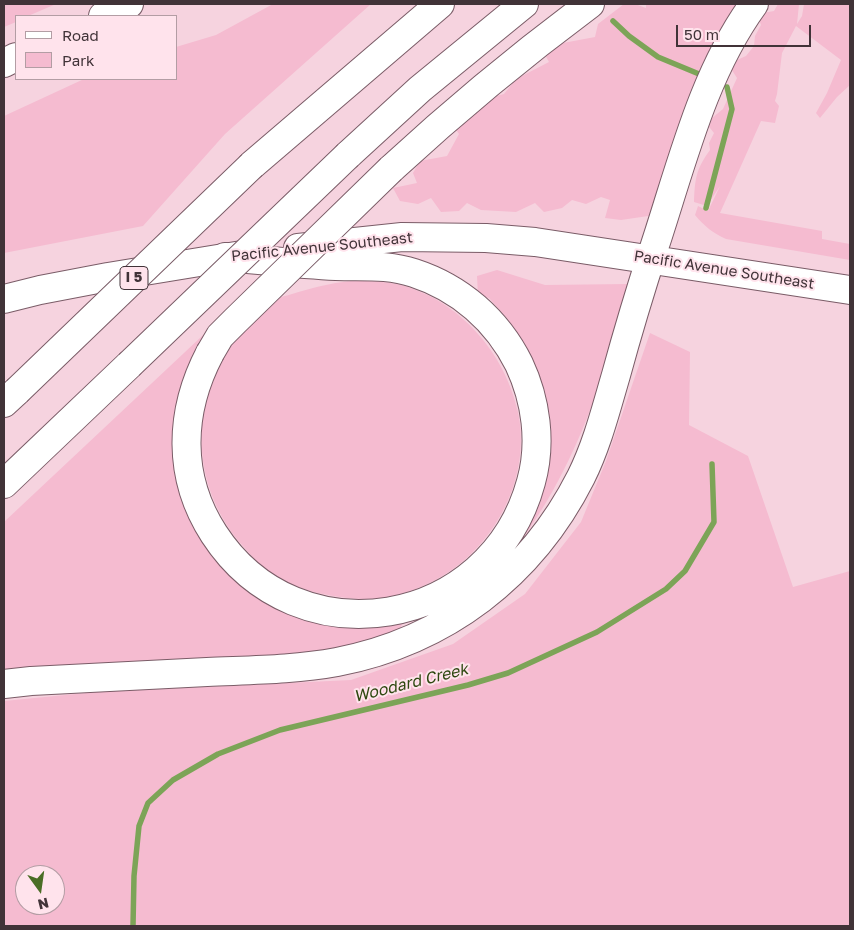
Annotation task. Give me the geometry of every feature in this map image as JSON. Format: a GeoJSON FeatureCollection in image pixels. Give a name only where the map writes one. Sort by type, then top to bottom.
{"type":"FeatureCollection","features":[{"type":"Feature","properties":{"kind":"main road"},"geometry":{"type":"LineString","coordinates":[[105,15],[129,4]]}},
{"type":"Feature","properties":{"kind":"main road","name":"I 5"},"geometry":{"type":"LineString","coordinates":[[10,397],[252,166],[440,4]]}},
{"type":"Feature","properties":{"kind":"main road"},"geometry":{"type":"LineString","coordinates":[[4,484],[348,155],[420,89],[524,4]]}},
{"type":"Feature","properties":{"kind":"main road"},"geometry":{"type":"LineString","coordinates":[[225,257],[339,266],[376,265],[413,272],[445,286],[464,298],[484,314],[501,334],[512,350],[525,376],[533,406],[536,428],[534,472],[527,496],[507,537],[481,567],[463,582],[443,594],[418,605],[373,614],[353,614],[314,608],[277,592],[253,576],[231,556],[209,526],[193,489],[186,448],[188,412],[199,373],[220,336],[235,321],[391,169],[444,120],[526,51],[590,4]]}},
{"type":"Feature","properties":{"kind":"main road"},"geometry":{"type":"LineString","coordinates":[[4,684],[290,668],[334,662],[371,654],[405,642],[468,609],[495,588],[521,564],[544,536],[564,508],[582,474],[602,420],[697,117],[723,55],[740,24],[754,4]]}},
{"type":"Feature","properties":{"kind":"main road","name":"Pacific Avenue Southeast"},"geometry":{"type":"LineString","coordinates":[[4,299],[49,288],[225,257],[402,237],[486,238],[535,242],[850,290]]}},
{"type":"Feature","properties":{"kind":"green space"},"geometry":{"type":"Polygon","coordinates":[[[4,4],[56,4],[30,15],[15,15],[15,22],[4,27],[4,4]]]}},
{"type":"Feature","properties":{"kind":"green space"},"geometry":{"type":"Polygon","coordinates":[[[273,4],[371,4],[225,134],[143,226],[4,253],[4,116],[82,80],[178,80],[178,46],[216,35],[273,4]]]}},
{"type":"Feature","properties":{"kind":"green space"},"geometry":{"type":"Polygon","coordinates":[[[624,4],[635,4],[646,8],[646,4],[737,4],[718,46],[655,215],[621,220],[605,218],[610,200],[601,197],[586,204],[572,200],[562,208],[544,212],[535,203],[516,212],[481,210],[467,203],[459,211],[441,212],[431,198],[418,204],[400,201],[393,188],[417,183],[413,173],[420,161],[447,156],[459,134],[454,127],[485,99],[504,94],[516,79],[549,62],[543,51],[548,43],[563,43],[595,37],[598,24],[624,4]]]}},
{"type":"Feature","properties":{"kind":"green space"},"geometry":{"type":"Polygon","coordinates":[[[778,4],[799,4],[797,24],[802,16],[804,4],[850,4],[850,85],[837,97],[820,118],[816,113],[841,60],[796,26],[782,53],[775,101],[779,106],[775,123],[761,121],[720,213],[822,231],[822,239],[850,244],[850,260],[726,239],[709,229],[695,215],[698,206],[708,211],[720,186],[707,206],[694,202],[697,174],[710,150],[709,143],[714,133],[706,123],[723,109],[737,78],[728,64],[746,56],[754,46],[755,36],[761,25],[757,14],[774,11],[778,4]]]}},
{"type":"Feature","properties":{"kind":"green space"},"geometry":{"type":"Polygon","coordinates":[[[497,270],[545,285],[628,284],[610,354],[587,419],[558,481],[523,538],[520,535],[549,432],[548,409],[539,378],[526,346],[507,318],[489,298],[478,295],[477,276],[497,270]]]}},
{"type":"Feature","properties":{"kind":"green space"},"geometry":{"type":"Polygon","coordinates":[[[351,281],[370,281],[401,285],[442,303],[461,317],[477,332],[503,370],[512,390],[521,432],[518,470],[512,489],[496,524],[484,540],[471,554],[444,575],[414,590],[380,598],[347,598],[312,591],[287,582],[264,567],[242,545],[226,524],[214,501],[206,477],[202,452],[202,427],[206,402],[214,377],[226,353],[235,341],[275,300],[321,286],[351,281]]]}},
{"type":"Feature","properties":{"kind":"green space"},"geometry":{"type":"Polygon","coordinates":[[[234,306],[177,419],[236,576],[403,623],[397,633],[326,653],[4,674],[4,522],[234,306]]]}},
{"type":"Feature","properties":{"kind":"green space"},"geometry":{"type":"Polygon","coordinates":[[[650,333],[690,352],[689,425],[748,456],[793,587],[850,571],[850,926],[4,926],[4,701],[96,692],[351,680],[453,644],[525,594],[581,522],[606,461],[650,333]]]}},
{"type":"Feature","properties":{"kind":"waterway","name":"Woodard Creek"},"geometry":{"type":"LineString","coordinates":[[613,21],[629,36],[658,57],[699,74]]}},
{"type":"Feature","properties":{"kind":"waterway","name":"Woodard Creek"},"geometry":{"type":"LineString","coordinates":[[706,208],[732,109],[727,87]]}},
{"type":"Feature","properties":{"kind":"waterway","name":"Woodard Creek"},"geometry":{"type":"LineString","coordinates":[[133,926],[134,876],[139,826],[148,803],[173,780],[218,754],[280,730],[468,685],[508,673],[597,632],[666,589],[685,571],[714,522],[712,464]]}}]}
